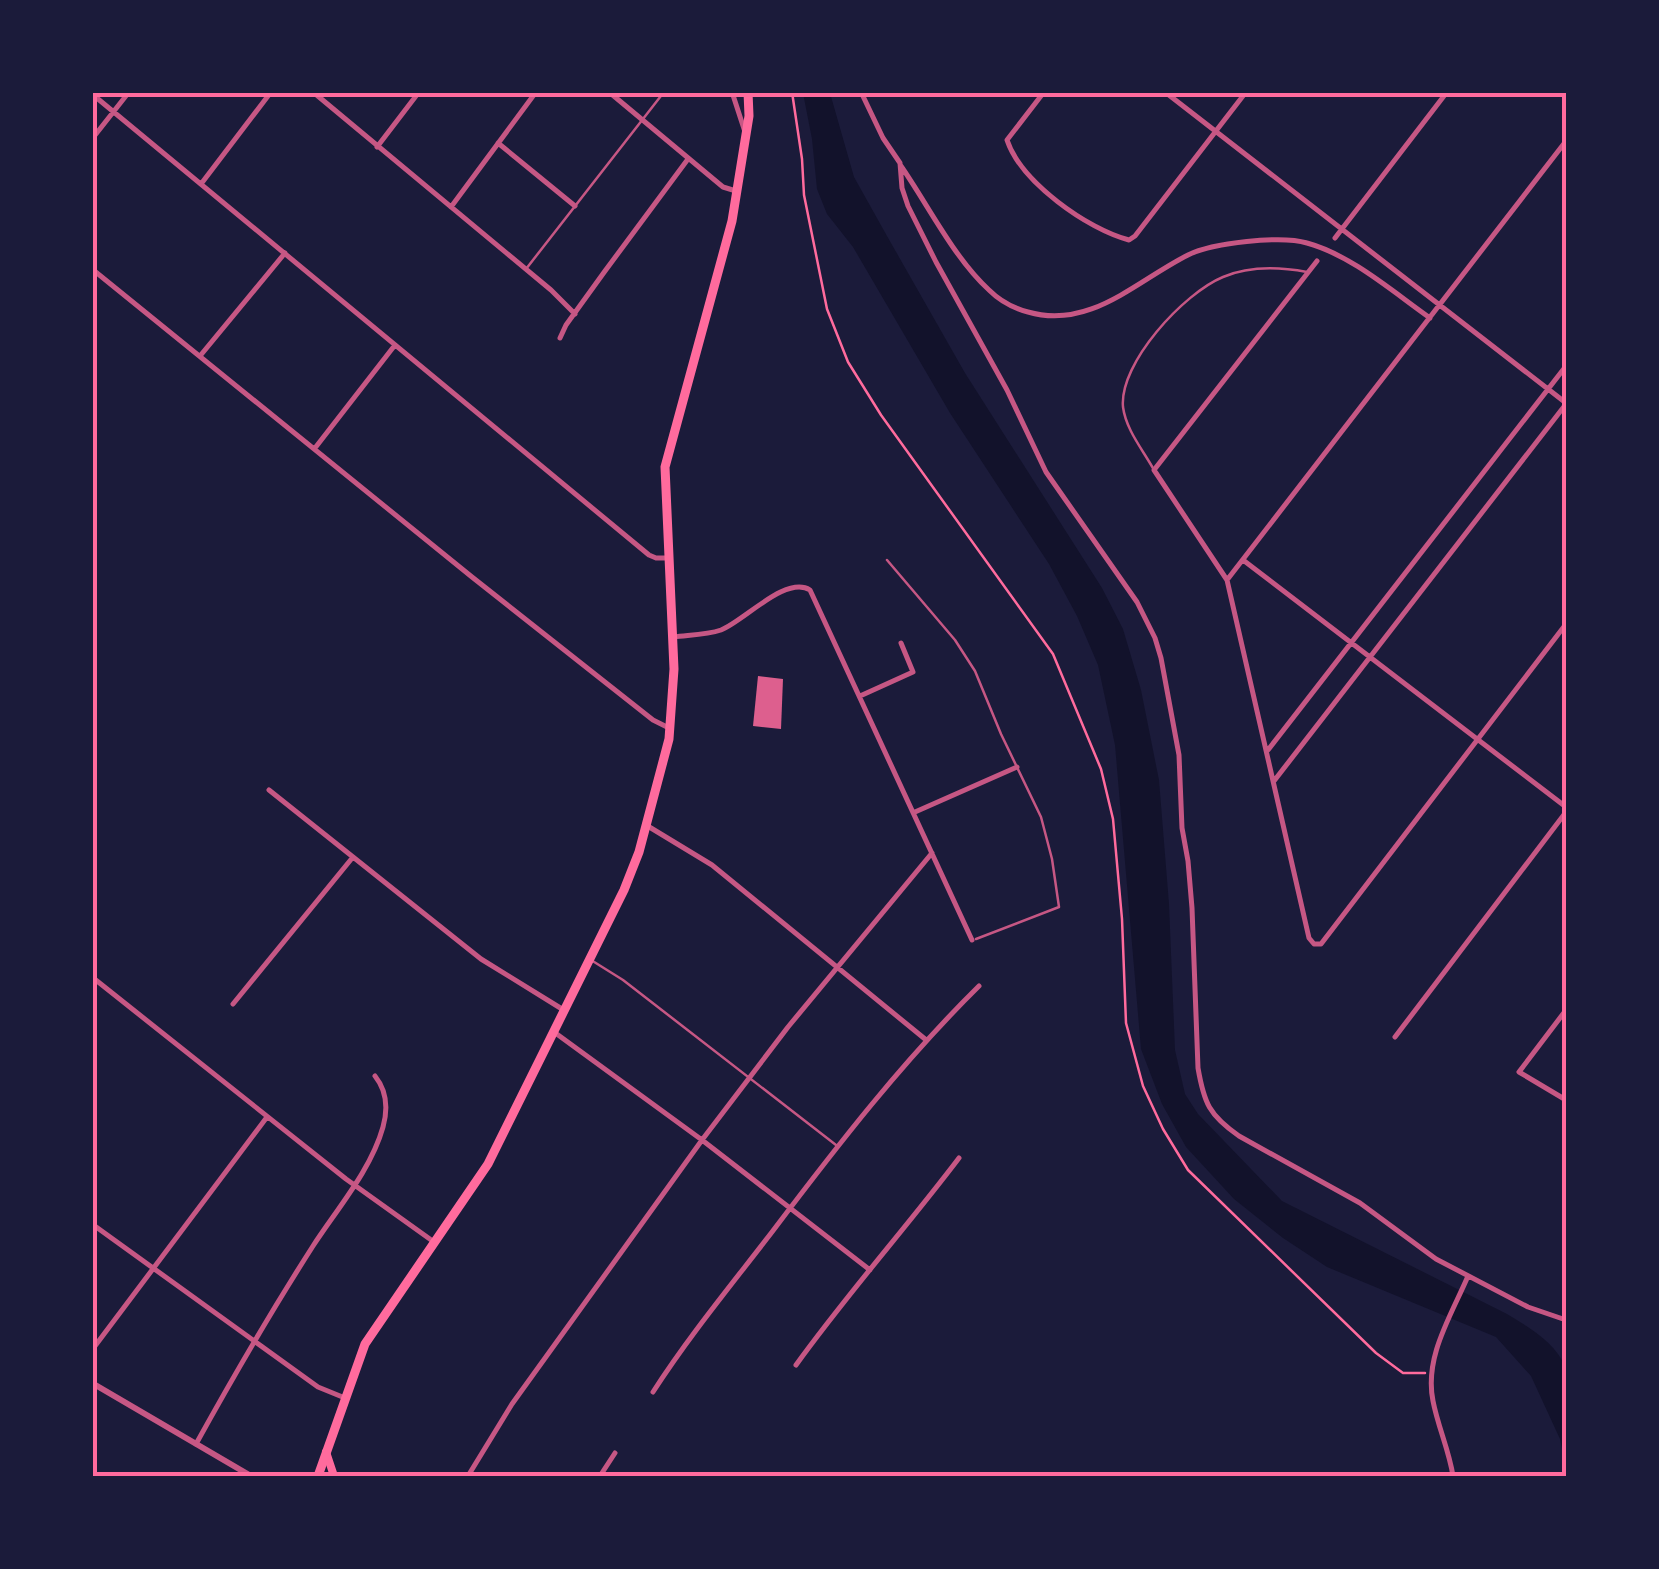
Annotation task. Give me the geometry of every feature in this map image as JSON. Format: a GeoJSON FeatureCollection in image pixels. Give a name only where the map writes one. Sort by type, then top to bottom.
{"type":"FeatureCollection","features":[{"type":"Feature","properties":{"kind":"main road"},"geometry":{"type":"LineString","coordinates":[[318,1476],[366,1344],[488,1164],[631,875],[669,739],[673,702],[664,484],[668,450],[727,242],[749,116],[748,92]]}},
{"type":"Feature","properties":{"kind":"main road"},"geometry":{"type":"LineString","coordinates":[[326,1452],[334,1476]]}},
{"type":"Feature","properties":{"kind":"street"},"geometry":{"type":"LineString","coordinates":[[92,139],[129,92]]}},
{"type":"Feature","properties":{"kind":"street"},"geometry":{"type":"LineString","coordinates":[[201,184],[271,92]]}},
{"type":"Feature","properties":{"kind":"street"},"geometry":{"type":"LineString","coordinates":[[313,92],[575,314]]}},
{"type":"Feature","properties":{"kind":"street"},"geometry":{"type":"LineString","coordinates":[[377,147],[420,92]]}},
{"type":"Feature","properties":{"kind":"street"},"geometry":{"type":"LineString","coordinates":[[450,208],[536,92]]}},
{"type":"Feature","properties":{"kind":"street"},"geometry":{"type":"LineString","coordinates":[[609,92],[723,187],[737,191]]}},
{"type":"Feature","properties":{"kind":"street"},"geometry":{"type":"LineString","coordinates":[[732,92],[746,136]]}},
{"type":"Feature","properties":{"kind":"street"},"geometry":{"type":"LineString","coordinates":[[861,92],[872,117],[965,263],[1005,303],[1035,314],[1063,316],[1096,309],[1185,256],[1212,247],[1292,240],[1332,252],[1430,318]]}},
{"type":"Feature","properties":{"kind":"street"},"geometry":{"type":"LineString","coordinates":[[1044,92],[1007,140],[1013,154],[1046,191],[1078,216],[1124,239],[1135,236],[1246,92]]}},
{"type":"Feature","properties":{"kind":"street"},"geometry":{"type":"LineString","coordinates":[[1165,92],[1566,403],[1274,781]]}},
{"type":"Feature","properties":{"kind":"street"},"geometry":{"type":"LineString","coordinates":[[1335,238],[1447,92]]}},
{"type":"Feature","properties":{"kind":"street"},"geometry":{"type":"LineString","coordinates":[[92,94],[649,555],[668,558]]}},
{"type":"Feature","properties":{"kind":"street"},"geometry":{"type":"LineString","coordinates":[[1227,580],[1566,141]]}},
{"type":"Feature","properties":{"kind":"street"},"geometry":{"type":"LineString","coordinates":[[498,144],[575,206]]}},
{"type":"Feature","properties":{"kind":"street"},"geometry":{"type":"LineString","coordinates":[[560,338],[688,158]]}},
{"type":"Feature","properties":{"kind":"street"},"geometry":{"type":"LineString","coordinates":[[900,163],[900,180],[908,206],[1007,390],[1046,472],[1137,602],[1155,638],[1179,755],[1182,828],[1192,908],[1198,1068],[1208,1108],[1239,1136],[1360,1204],[1467,1279],[1566,1320]]}},
{"type":"Feature","properties":{"kind":"street"},"geometry":{"type":"LineString","coordinates":[[200,356],[285,254]]}},
{"type":"Feature","properties":{"kind":"street"},"geometry":{"type":"LineString","coordinates":[[1317,261],[1154,470],[1227,580],[1309,938],[1316,945],[1321,944],[1566,624]]}},
{"type":"Feature","properties":{"kind":"street"},"geometry":{"type":"LineString","coordinates":[[92,269],[602,680],[670,729]]}},
{"type":"Feature","properties":{"kind":"street"},"geometry":{"type":"LineString","coordinates":[[315,448],[395,346]]}},
{"type":"Feature","properties":{"kind":"street"},"geometry":{"type":"LineString","coordinates":[[1267,751],[1566,366]]}},
{"type":"Feature","properties":{"kind":"street"},"geometry":{"type":"LineString","coordinates":[[1243,560],[1566,810],[1395,1036]]}},
{"type":"Feature","properties":{"kind":"street"},"geometry":{"type":"LineString","coordinates":[[673,637],[720,630],[796,586],[810,590],[972,940]]}},
{"type":"Feature","properties":{"kind":"street"},"geometry":{"type":"LineString","coordinates":[[860,696],[913,672],[901,643]]}},
{"type":"Feature","properties":{"kind":"street"},"geometry":{"type":"LineString","coordinates":[[913,813],[1017,767]]}},
{"type":"Feature","properties":{"kind":"street"},"geometry":{"type":"LineString","coordinates":[[269,790],[481,959],[564,1010]]}},
{"type":"Feature","properties":{"kind":"street"},"geometry":{"type":"LineString","coordinates":[[646,825],[712,865],[926,1040]]}},
{"type":"Feature","properties":{"kind":"street"},"geometry":{"type":"LineString","coordinates":[[468,1476],[512,1404],[702,1140],[932,853]]}},
{"type":"Feature","properties":{"kind":"street"},"geometry":{"type":"LineString","coordinates":[[233,1004],[353,857]]}},
{"type":"Feature","properties":{"kind":"street"},"geometry":{"type":"LineString","coordinates":[[92,977],[354,1185],[434,1242]]}},
{"type":"Feature","properties":{"kind":"street"},"geometry":{"type":"LineString","coordinates":[[654,1392],[683,1347],[836,1146],[926,1040],[979,986]]}},
{"type":"Feature","properties":{"kind":"street"},"geometry":{"type":"LineString","coordinates":[[1566,1010],[1518,1072],[1566,1100]]}},
{"type":"Feature","properties":{"kind":"street"},"geometry":{"type":"LineString","coordinates":[[554,1032],[870,1270]]}},
{"type":"Feature","properties":{"kind":"street"},"geometry":{"type":"LineString","coordinates":[[196,1444],[354,1185],[384,1123],[385,1096],[375,1076]]}},
{"type":"Feature","properties":{"kind":"street"},"geometry":{"type":"LineString","coordinates":[[92,1350],[267,1117]]}},
{"type":"Feature","properties":{"kind":"street"},"geometry":{"type":"LineString","coordinates":[[796,1366],[959,1158]]}},
{"type":"Feature","properties":{"kind":"street"},"geometry":{"type":"LineString","coordinates":[[92,1224],[318,1387],[346,1398]]}},
{"type":"Feature","properties":{"kind":"street"},"geometry":{"type":"LineString","coordinates":[[1453,1476],[1432,1401],[1430,1373],[1434,1352],[1467,1279]]}},
{"type":"Feature","properties":{"kind":"street"},"geometry":{"type":"LineString","coordinates":[[92,1384],[251,1476]]}},
{"type":"Feature","properties":{"kind":"street"},"geometry":{"type":"LineString","coordinates":[[600,1476],[616,1453]]}},
{"type":"Feature","properties":{"kind":"lane"},"geometry":{"type":"LineString","coordinates":[[526,270],[664,92]]}},
{"type":"Feature","properties":{"kind":"lane"},"geometry":{"type":"LineString","coordinates":[[1154,470],[1129,427],[1124,409],[1124,391],[1139,356],[1184,305],[1218,279],[1250,270],[1283,268],[1309,272]]}},
{"type":"Feature","properties":{"kind":"lane"},"geometry":{"type":"LineString","coordinates":[[887,560],[963,650],[1033,797],[1048,838],[1060,906],[972,940]]}},
{"type":"Feature","properties":{"kind":"lane"},"geometry":{"type":"LineString","coordinates":[[590,959],[623,980],[836,1146]]}},
{"type":"Feature","properties":{"kind":"path"},"geometry":{"type":"LineString","coordinates":[[792,92],[804,195],[827,309],[848,362],[880,415],[1053,654],[1102,769],[1113,818],[1126,1023],[1144,1086],[1163,1130],[1188,1170],[1385,1361],[1403,1373],[1430,1373]]}},
{"type":"Feature","properties":{"kind":"shaded area"},"geometry":{"type":"Polygon","coordinates":[[[803,93],[830,93],[854,177],[965,373],[1102,588],[1123,629],[1141,690],[1159,780],[1175,1050],[1185,1094],[1198,1114],[1282,1201],[1507,1314],[1549,1343],[1566,1368],[1566,1468],[1560,1439],[1531,1376],[1496,1337],[1327,1267],[1283,1238],[1234,1199],[1186,1147],[1162,1104],[1141,1049],[1115,745],[1098,665],[1049,564],[950,413],[853,247],[827,214],[817,189],[803,93]]]}},
{"type":"Feature","properties":{"kind":"building"},"geometry":{"type":"Polygon","coordinates":[[[758,676],[783,679],[781,729],[753,726],[758,676]]]}}]}
